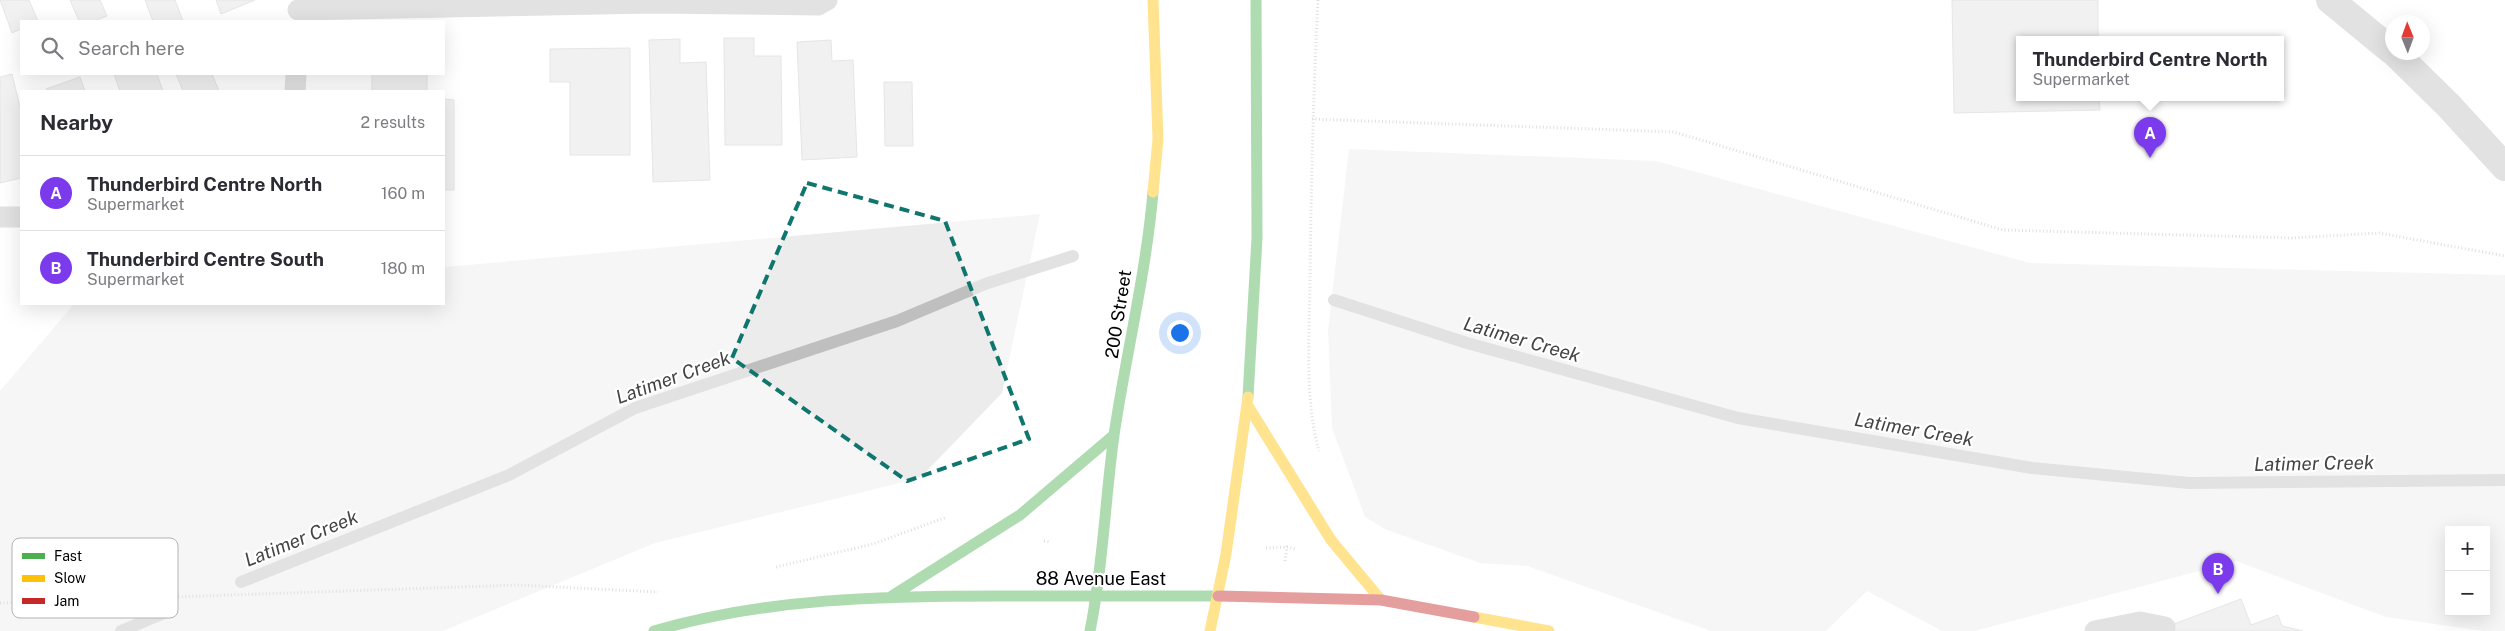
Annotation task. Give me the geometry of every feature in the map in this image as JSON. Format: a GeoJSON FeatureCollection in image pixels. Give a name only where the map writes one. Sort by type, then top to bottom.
{"type":"FeatureCollection","features":[{"type":"Feature","properties":{"kind":"main road","name":"200 Street"},"geometry":{"type":"LineString","coordinates":[[1090,631],[1097,595],[1114,436],[1136,318],[1151,217],[1158,139],[1153,0]]}},
{"type":"Feature","properties":{"kind":"main road"},"geometry":{"type":"LineString","coordinates":[[1210,631],[1229,547],[1248,406],[1256,242],[1259,86],[1256,0]]}},
{"type":"Feature","properties":{"kind":"main road"},"geometry":{"type":"LineString","coordinates":[[1248,406],[1331,540],[1381,600]]}},
{"type":"Feature","properties":{"kind":"main road"},"geometry":{"type":"LineString","coordinates":[[892,596],[1020,515],[1114,436]]}},
{"type":"Feature","properties":{"kind":"main road","name":"88 Avenue East"},"geometry":{"type":"LineString","coordinates":[[654,631],[694,618],[786,603],[892,596],[1097,595],[1381,600],[1549,631]]}},
{"type":"Feature","properties":{"kind":"street"},"geometry":{"type":"LineString","coordinates":[[2330,0],[2385,45]]}},
{"type":"Feature","properties":{"kind":"street"},"geometry":{"type":"LineString","coordinates":[[2401,60],[2448,105],[2505,167]]}},
{"type":"Feature","properties":{"kind":"lane"},"geometry":{"type":"LineString","coordinates":[[298,10],[651,1],[818,4],[827,0]]}},
{"type":"Feature","properties":{"kind":"lane"},"geometry":{"type":"LineString","coordinates":[[295,90],[296,75]]}},
{"type":"Feature","properties":{"kind":"lane"},"geometry":{"type":"LineString","coordinates":[[0,217],[20,217]]}},
{"type":"Feature","properties":{"kind":"lane"},"geometry":{"type":"LineString","coordinates":[[2095,631],[2140,622],[2165,627]]}},
{"type":"Feature","properties":{"kind":"path"},"geometry":{"type":"LineString","coordinates":[[1314,434],[1309,333],[1312,119],[1318,0]]}},
{"type":"Feature","properties":{"kind":"path"},"geometry":{"type":"LineString","coordinates":[[1312,119],[1674,132],[2003,230],[2292,238],[2379,233],[2505,256]]}},
{"type":"Feature","properties":{"kind":"path"},"geometry":{"type":"LineString","coordinates":[[771,568],[873,544],[948,517]]}},
{"type":"Feature","properties":{"kind":"path"},"geometry":{"type":"LineString","coordinates":[[1266,548],[1287,547],[1303,550]]}},
{"type":"Feature","properties":{"kind":"path"},"geometry":{"type":"LineString","coordinates":[[1285,561],[1287,547]]}},
{"type":"Feature","properties":{"kind":"path"},"geometry":{"type":"LineString","coordinates":[[178,597],[518,585],[668,592]]}},
{"type":"Feature","properties":{"kind":"highlighted area"},"geometry":{"type":"Polygon","coordinates":[[[807,183],[945,221],[1029,439],[907,481],[732,358],[807,183]]]}},
{"type":"Feature","properties":{"kind":"shaded area"},"geometry":{"type":"Polygon","coordinates":[[[1349,149],[1656,161],[2030,263],[2505,275],[2505,631],[2483,631],[2386,617],[2236,561],[1975,631],[1942,631],[1867,591],[1826,631],[1711,631],[1527,566],[1480,563],[1387,530],[1365,517],[1332,428],[1328,330],[1349,149]]]}},
{"type":"Feature","properties":{"kind":"shaded area"},"geometry":{"type":"Polygon","coordinates":[[[1040,214],[1002,393],[920,478],[655,543],[443,631],[0,631],[0,391],[73,305],[445,305],[445,267],[1040,214]]]}},
{"type":"Feature","properties":{"kind":"building"},"geometry":{"type":"Polygon","coordinates":[[[0,0],[29,0],[38,20],[20,20],[20,29],[12,33],[0,0]]]}},
{"type":"Feature","properties":{"kind":"building"},"geometry":{"type":"Polygon","coordinates":[[[70,0],[100,0],[107,16],[97,20],[79,20],[70,0]]]}},
{"type":"Feature","properties":{"kind":"building"},"geometry":{"type":"Polygon","coordinates":[[[145,0],[175,0],[183,20],[153,20],[145,0]]]}},
{"type":"Feature","properties":{"kind":"building"},"geometry":{"type":"Polygon","coordinates":[[[216,0],[255,0],[221,14],[216,0]]]}},
{"type":"Feature","properties":{"kind":"building"},"geometry":{"type":"Polygon","coordinates":[[[1952,0],[2098,0],[2098,36],[2016,36],[2016,101],[2099,101],[2100,110],[1954,113],[1952,0]]]}},
{"type":"Feature","properties":{"kind":"building"},"geometry":{"type":"Polygon","coordinates":[[[724,38],[754,38],[754,56],[781,56],[782,145],[725,145],[724,38]]]}},
{"type":"Feature","properties":{"kind":"building"},"geometry":{"type":"Polygon","coordinates":[[[680,39],[680,63],[706,62],[710,180],[653,182],[649,40],[680,39]]]}},
{"type":"Feature","properties":{"kind":"building"},"geometry":{"type":"Polygon","coordinates":[[[831,40],[832,61],[853,60],[857,157],[802,160],[797,42],[831,40]]]}},
{"type":"Feature","properties":{"kind":"building"},"geometry":{"type":"Polygon","coordinates":[[[630,48],[630,155],[570,155],[570,82],[550,82],[550,49],[630,48]]]}},
{"type":"Feature","properties":{"kind":"building"},"geometry":{"type":"Polygon","coordinates":[[[12,74],[20,107],[20,178],[0,183],[0,77],[12,74]]]}},
{"type":"Feature","properties":{"kind":"building"},"geometry":{"type":"Polygon","coordinates":[[[114,75],[157,75],[163,90],[120,90],[114,75]]]}},
{"type":"Feature","properties":{"kind":"building"},"geometry":{"type":"Polygon","coordinates":[[[176,75],[212,75],[219,90],[183,90],[176,75]]]}},
{"type":"Feature","properties":{"kind":"building"},"geometry":{"type":"Polygon","coordinates":[[[372,75],[427,75],[427,90],[372,90],[372,75]]]}},
{"type":"Feature","properties":{"kind":"building"},"geometry":{"type":"Polygon","coordinates":[[[80,77],[85,90],[46,90],[80,77]]]}},
{"type":"Feature","properties":{"kind":"building"},"geometry":{"type":"Polygon","coordinates":[[[884,82],[912,82],[913,146],[885,146],[884,82]]]}},
{"type":"Feature","properties":{"kind":"building"},"geometry":{"type":"Polygon","coordinates":[[[445,99],[454,100],[454,190],[445,190],[445,99]]]}},
{"type":"Feature","properties":{"kind":"building"},"geometry":{"type":"Polygon","coordinates":[[[2241,599],[2251,625],[2278,615],[2282,626],[2303,631],[2155,631],[2241,599]]]}},
{"type":"Feature","properties":{"kind":"waterway","name":"Latimer Creek"},"geometry":{"type":"LineString","coordinates":[[241,582],[509,475],[635,408],[897,321],[985,284],[1073,256]]}},
{"type":"Feature","properties":{"kind":"waterway","name":"Latimer Creek"},"geometry":{"type":"LineString","coordinates":[[1334,300],[1467,343],[1738,418],[2032,468],[2189,483],[2505,480]]}},
{"type":"Feature","properties":{"kind":"waterway","name":"Latimer Creek"},"geometry":{"type":"LineString","coordinates":[[121,631],[152,618]]}},
{"type":"Feature","properties":{"kind":"traffic: fast"},"geometry":{"type":"LineString","coordinates":[[1248,397],[1257,238],[1256,0]]}},
{"type":"Feature","properties":{"kind":"traffic: fast"},"geometry":{"type":"LineString","coordinates":[[1090,631],[1101,558],[1114,435],[1146,253],[1153,192]]}},
{"type":"Feature","properties":{"kind":"traffic: fast"},"geometry":{"type":"LineString","coordinates":[[892,596],[1020,515],[1114,435]]}},
{"type":"Feature","properties":{"kind":"traffic: fast"},"geometry":{"type":"LineString","coordinates":[[654,631],[696,620],[782,605],[868,598],[955,596],[1218,596]]}},
{"type":"Feature","properties":{"kind":"traffic: slow"},"geometry":{"type":"LineString","coordinates":[[1153,0],[1158,139],[1153,192]]}},
{"type":"Feature","properties":{"kind":"traffic: slow"},"geometry":{"type":"LineString","coordinates":[[1210,631],[1226,554],[1248,397]]}},
{"type":"Feature","properties":{"kind":"traffic: slow"},"geometry":{"type":"LineString","coordinates":[[1248,406],[1331,540],[1381,600]]}},
{"type":"Feature","properties":{"kind":"traffic: slow"},"geometry":{"type":"LineString","coordinates":[[1474,617],[1549,631]]}},
{"type":"Feature","properties":{"kind":"traffic: jam"},"geometry":{"type":"LineString","coordinates":[[1218,596],[1381,600],[1474,617]]}},
{"type":"Feature","properties":{"kind":"place","name":"Thunderbird Centre North"},"geometry":{"type":"Point","coordinates":[2150,158]}},
{"type":"Feature","properties":{"kind":"place","name":"Thunderbird Centre South"},"geometry":{"type":"Point","coordinates":[2218,594]}}]}
